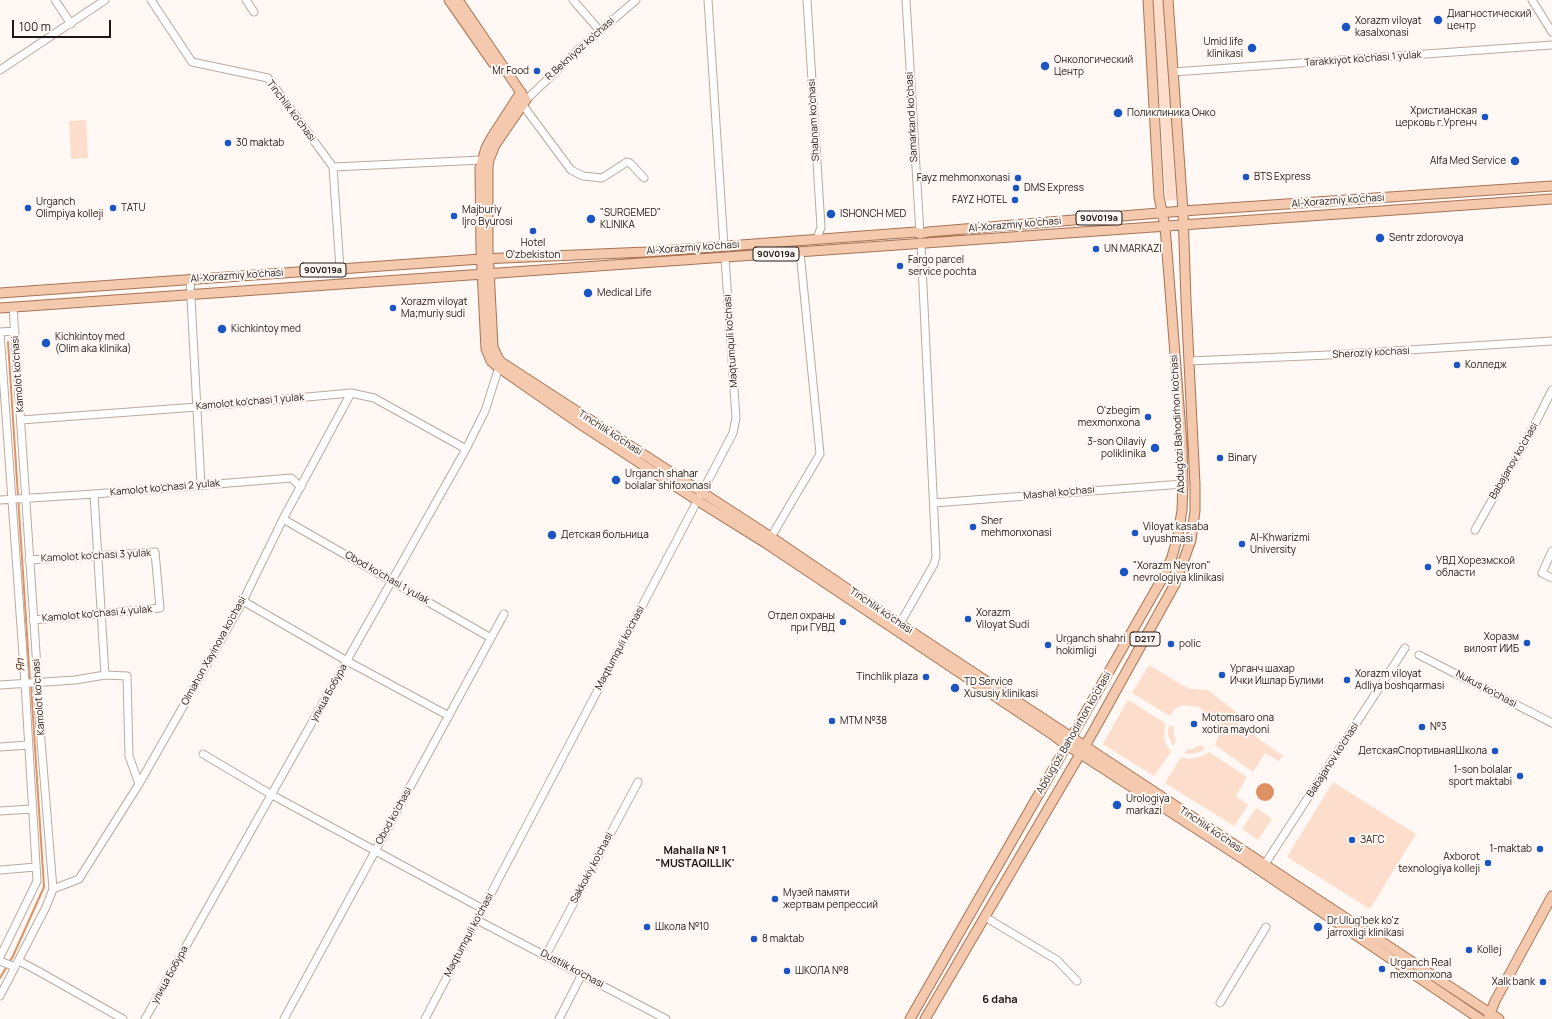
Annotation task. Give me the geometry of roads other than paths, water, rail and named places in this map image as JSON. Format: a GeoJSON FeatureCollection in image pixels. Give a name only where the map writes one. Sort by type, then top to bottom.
{"type":"FeatureCollection","features":[{"type":"Feature","properties":{"kind":"main road"},"geometry":{"type":"LineString","coordinates":[[449,0],[521,98]]}},
{"type":"Feature","properties":{"kind":"main road"},"geometry":{"type":"LineString","coordinates":[[458,0],[521,98]]}},
{"type":"Feature","properties":{"kind":"main road","name":"Abdug’ozi Bahodirhon ko’chasi"},"geometry":{"type":"LineString","coordinates":[[910,1019],[1162,579],[1172,557],[1178,535],[1184,484],[1182,444],[1165,226],[1159,197],[1148,0]]}},
{"type":"Feature","properties":{"kind":"main road","name":"Abdug’ozi Bahodirhon ko’chasi"},"geometry":{"type":"LineString","coordinates":[[925,1019],[1083,749],[1175,584],[1191,540],[1195,511],[1194,444],[1183,211],[1168,0]]}},
{"type":"Feature","properties":{"kind":"main road","name":"Tinchlik ko'chasi"},"geometry":{"type":"LineString","coordinates":[[485,259],[480,176],[482,160],[492,137],[521,98]]}},
{"type":"Feature","properties":{"kind":"main road","name":"Tinchlik ko'chasi"},"geometry":{"type":"LineString","coordinates":[[521,98],[495,145],[489,160],[487,174],[485,259],[486,349],[491,361],[500,365],[700,497],[764,542],[898,627],[1262,868],[1489,1016],[1499,1019]]}},
{"type":"Feature","properties":{"kind":"main road","name":"Al-Xorazmiy ko’chasi"},"geometry":{"type":"LineString","coordinates":[[0,293],[340,268],[724,246],[916,232],[920,234],[928,232],[1183,211],[1552,186]]}},
{"type":"Feature","properties":{"kind":"main road","name":"Al-Xorazmiy ko’chasi"},"geometry":{"type":"LineString","coordinates":[[0,308],[1552,199]]}},
{"type":"Feature","properties":{"kind":"main road"},"geometry":{"type":"LineString","coordinates":[[1182,444],[1194,444]]}},
{"type":"Feature","properties":{"kind":"main road","name":"Tinchlik ko'chasi"},"geometry":{"type":"LineString","coordinates":[[700,497],[771,537],[898,627]]}},
{"type":"Feature","properties":{"kind":"main road","name":"Tinchlik ko'chasi"},"geometry":{"type":"LineString","coordinates":[[1262,868],[1480,1019]]}},
{"type":"Feature","properties":{"kind":"main road"},"geometry":{"type":"LineString","coordinates":[[1489,1016],[1552,896]]}},
{"type":"Feature","properties":{"kind":"street"},"geometry":{"type":"LineString","coordinates":[[55,0],[71,24]]}},
{"type":"Feature","properties":{"kind":"street"},"geometry":{"type":"LineString","coordinates":[[0,69],[71,24],[105,0]]}},
{"type":"Feature","properties":{"kind":"street","name":"Tinchlik ko'chasi"},"geometry":{"type":"LineString","coordinates":[[151,0],[192,62],[268,78],[333,167]]}},
{"type":"Feature","properties":{"kind":"street"},"geometry":{"type":"LineString","coordinates":[[246,0],[254,12]]}},
{"type":"Feature","properties":{"kind":"street"},"geometry":{"type":"LineString","coordinates":[[573,0],[600,31]]}},
{"type":"Feature","properties":{"kind":"street","name":"R.Bekniyoz ko'chasi"},"geometry":{"type":"LineString","coordinates":[[521,98],[636,0]]}},
{"type":"Feature","properties":{"kind":"street"},"geometry":{"type":"LineString","coordinates":[[708,0],[724,246]]}},
{"type":"Feature","properties":{"kind":"street","name":"Shabnam ko’chasi"},"geometry":{"type":"LineString","coordinates":[[807,0],[821,228],[817,239]]}},
{"type":"Feature","properties":{"kind":"street","name":"Samarkand ko’chasi"},"geometry":{"type":"LineString","coordinates":[[906,0],[920,234]]}},
{"type":"Feature","properties":{"kind":"street"},"geometry":{"type":"LineString","coordinates":[[1532,0],[1552,32]]}},
{"type":"Feature","properties":{"kind":"street","name":"Tarakkiyot ko'chasi 1 yulak"},"geometry":{"type":"LineString","coordinates":[[1173,72],[1552,45]]}},
{"type":"Feature","properties":{"kind":"street"},"geometry":{"type":"LineString","coordinates":[[521,98],[571,170],[583,176],[602,178],[627,162],[630,163],[644,178]]}},
{"type":"Feature","properties":{"kind":"street"},"geometry":{"type":"LineString","coordinates":[[340,268],[333,167],[482,160]]}},
{"type":"Feature","properties":{"kind":"street"},"geometry":{"type":"LineString","coordinates":[[898,627],[934,564],[936,556],[921,244]]}},
{"type":"Feature","properties":{"kind":"street"},"geometry":{"type":"LineString","coordinates":[[771,537],[820,454],[800,252]]}},
{"type":"Feature","properties":{"kind":"street","name":"Maqtumquli ko'chasi"},"geometry":{"type":"LineString","coordinates":[[425,1019],[733,433],[736,422],[725,258]]}},
{"type":"Feature","properties":{"kind":"street"},"geometry":{"type":"LineString","coordinates":[[190,279],[201,485]]}},
{"type":"Feature","properties":{"kind":"street"},"geometry":{"type":"LineString","coordinates":[[13,307],[15,331]]}},
{"type":"Feature","properties":{"kind":"street","name":"Kamolot ko'chasi"},"geometry":{"type":"LineString","coordinates":[[0,996],[46,907],[53,889],[37,691],[38,683],[15,331],[0,332],[4,421],[12,498],[37,881],[1,960]]}},
{"type":"Feature","properties":{"kind":"street","name":"Sheroziy kochasi"},"geometry":{"type":"LineString","coordinates":[[1189,361],[1329,356],[1552,341]]}},
{"type":"Feature","properties":{"kind":"street","name":"улица Бобура"},"geometry":{"type":"LineString","coordinates":[[145,1019],[466,448],[485,411],[500,365]]}},
{"type":"Feature","properties":{"kind":"street","name":"Babajanov ko'chasi"},"geometry":{"type":"LineString","coordinates":[[1474,530],[1535,424],[1552,390]]}},
{"type":"Feature","properties":{"kind":"street","name":"Kamolot ko'chasi 1 yulak"},"geometry":{"type":"LineString","coordinates":[[21,420],[197,407],[352,393],[374,398],[466,448]]}},
{"type":"Feature","properties":{"kind":"street","name":"Olmahon Xayinova ko'chasi"},"geometry":{"type":"LineString","coordinates":[[53,889],[79,879],[139,784],[242,601],[283,519],[352,393]]}},
{"type":"Feature","properties":{"kind":"street","name":"Kamolot ko'chasi 2 yulak"},"geometry":{"type":"LineString","coordinates":[[0,500],[291,478],[301,487]]}},
{"type":"Feature","properties":{"kind":"street","name":"Mashal ko'chasi"},"geometry":{"type":"LineString","coordinates":[[934,503],[1184,484]]}},
{"type":"Feature","properties":{"kind":"street"},"geometry":{"type":"LineString","coordinates":[[94,494],[105,675]]}},
{"type":"Feature","properties":{"kind":"street","name":"Obod ko'chasi 1 yulak"},"geometry":{"type":"LineString","coordinates":[[283,519],[491,638]]}},
{"type":"Feature","properties":{"kind":"street"},"geometry":{"type":"LineString","coordinates":[[1552,551],[1542,573],[1552,578]]}},
{"type":"Feature","properties":{"kind":"street","name":"Kamolot ko'chasi 3 yulak"},"geometry":{"type":"LineString","coordinates":[[29,560],[155,552],[160,608]]}},
{"type":"Feature","properties":{"kind":"street"},"geometry":{"type":"LineString","coordinates":[[242,601],[347,661],[449,716]]}},
{"type":"Feature","properties":{"kind":"street","name":"Kamolot ko'chasi 4 yulak"},"geometry":{"type":"LineString","coordinates":[[33,620],[160,608]]}},
{"type":"Feature","properties":{"kind":"street","name":"Obod ko'chasi"},"geometry":{"type":"LineString","coordinates":[[284,1019],[504,614]]}},
{"type":"Feature","properties":{"kind":"street","name":"Babajanov ko'chasi"},"geometry":{"type":"LineString","coordinates":[[1262,868],[1405,648]]}},
{"type":"Feature","properties":{"kind":"street","name":"Nukus ko'chasi"},"geometry":{"type":"LineString","coordinates":[[1419,655],[1552,723]]}},
{"type":"Feature","properties":{"kind":"street"},"geometry":{"type":"LineString","coordinates":[[0,685],[75,680],[105,675],[127,676],[130,756],[139,784]]}},
{"type":"Feature","properties":{"kind":"street"},"geometry":{"type":"LineString","coordinates":[[0,748],[28,745]]}},
{"type":"Feature","properties":{"kind":"street"},"geometry":{"type":"LineString","coordinates":[[203,754],[272,795],[483,909]]}},
{"type":"Feature","properties":{"kind":"street","name":"Sakkokiy ko'chasi"},"geometry":{"type":"LineString","coordinates":[[546,955],[638,782]]}},
{"type":"Feature","properties":{"kind":"street"},"geometry":{"type":"LineString","coordinates":[[0,812],[32,809]]}},
{"type":"Feature","properties":{"kind":"street"},"geometry":{"type":"LineString","coordinates":[[0,870],[36,867]]}},
{"type":"Feature","properties":{"kind":"street"},"geometry":{"type":"LineString","coordinates":[[985,917],[1057,960],[1077,981]]}},
{"type":"Feature","properties":{"kind":"street","name":"Dustlik ko'chasi"},"geometry":{"type":"LineString","coordinates":[[477,920],[666,1019]]}},
{"type":"Feature","properties":{"kind":"street"},"geometry":{"type":"LineString","coordinates":[[1220,1003],[1266,927]]}},
{"type":"Feature","properties":{"kind":"street"},"geometry":{"type":"LineString","coordinates":[[1,960],[38,971],[123,1019]]}},
{"type":"Feature","properties":{"kind":"street"},"geometry":{"type":"LineString","coordinates":[[559,1019],[582,974]]}},
{"type":"Feature","properties":{"kind":"waterway","name":"Яп"},"geometry":{"type":"LineString","coordinates":[[8,342],[30,681]]}},
{"type":"Feature","properties":{"kind":"waterway","name":"Яп"},"geometry":{"type":"LineString","coordinates":[[0,978],[13,956],[44,887],[31,686]]}},
{"type":"Feature","properties":{"kind":"place","name":"Диагностический центр"},"geometry":{"type":"Point","coordinates":[1438,20]}},
{"type":"Feature","properties":{"kind":"place","name":"Xorazm viloyat kasalxonasi"},"geometry":{"type":"Point","coordinates":[1346,27]}},
{"type":"Feature","properties":{"kind":"place","name":"Umid life klinikasi"},"geometry":{"type":"Point","coordinates":[1252,48]}},
{"type":"Feature","properties":{"kind":"place","name":"Онкологический Центр"},"geometry":{"type":"Point","coordinates":[1045,66]}},
{"type":"Feature","properties":{"kind":"place","name":"Mr Food"},"geometry":{"type":"Point","coordinates":[537,71]}},
{"type":"Feature","properties":{"kind":"place","name":"Поликлиника Онко"},"geometry":{"type":"Point","coordinates":[1118,113]}},
{"type":"Feature","properties":{"kind":"place","name":"Христианская церковь г.Ургенч"},"geometry":{"type":"Point","coordinates":[1485,117]}},
{"type":"Feature","properties":{"kind":"place","name":"30 maktab"},"geometry":{"type":"Point","coordinates":[228,143]}},
{"type":"Feature","properties":{"kind":"place","name":"Alfa Med Service"},"geometry":{"type":"Point","coordinates":[1515,161]}},
{"type":"Feature","properties":{"kind":"place","name":"BTS Express"},"geometry":{"type":"Point","coordinates":[1246,177]}},
{"type":"Feature","properties":{"kind":"place","name":"Fayz mehmonxonasi"},"geometry":{"type":"Point","coordinates":[1018,178]}},
{"type":"Feature","properties":{"kind":"place","name":"DMS Express"},"geometry":{"type":"Point","coordinates":[1016,188]}},
{"type":"Feature","properties":{"kind":"place","name":"FAYZ HOTEL"},"geometry":{"type":"Point","coordinates":[1015,200]}},
{"type":"Feature","properties":{"kind":"place","name":"Urganch Olimpiya kolleji"},"geometry":{"type":"Point","coordinates":[28,208]}},
{"type":"Feature","properties":{"kind":"place","name":"TATU"},"geometry":{"type":"Point","coordinates":[113,208]}},
{"type":"Feature","properties":{"kind":"place","name":"ISHONCH MED"},"geometry":{"type":"Point","coordinates":[831,214]}},
{"type":"Feature","properties":{"kind":"place","name":"Majburiy Ijro Byurosi"},"geometry":{"type":"Point","coordinates":[454,216]}},
{"type":"Feature","properties":{"kind":"place","name":"\"SURGEMED\" KLINIKA"},"geometry":{"type":"Point","coordinates":[591,219]}},
{"type":"Feature","properties":{"kind":"place","name":"Hotel O'zbekiston"},"geometry":{"type":"Point","coordinates":[533,231]}},
{"type":"Feature","properties":{"kind":"place","name":"Sentr zdorovoya"},"geometry":{"type":"Point","coordinates":[1380,238]}},
{"type":"Feature","properties":{"kind":"place","name":"UN MARKAZI"},"geometry":{"type":"Point","coordinates":[1096,249]}},
{"type":"Feature","properties":{"kind":"place","name":"Fargo parcel service pochta"},"geometry":{"type":"Point","coordinates":[900,266]}},
{"type":"Feature","properties":{"kind":"place","name":"Medical Life"},"geometry":{"type":"Point","coordinates":[588,293]}},
{"type":"Feature","properties":{"kind":"place","name":"Xorazm viloyat Ma;muriy sudi"},"geometry":{"type":"Point","coordinates":[393,308]}},
{"type":"Feature","properties":{"kind":"place","name":"Kichkintoy med"},"geometry":{"type":"Point","coordinates":[222,329]}},
{"type":"Feature","properties":{"kind":"place","name":"Kichkintoy med (Olim aka klinika)"},"geometry":{"type":"Point","coordinates":[46,343]}},
{"type":"Feature","properties":{"kind":"place","name":"Колледж"},"geometry":{"type":"Point","coordinates":[1457,365]}},
{"type":"Feature","properties":{"kind":"place","name":"O'zbegim mexmonxona"},"geometry":{"type":"Point","coordinates":[1148,417]}},
{"type":"Feature","properties":{"kind":"place","name":"3-son Oilaviy poliklinika"},"geometry":{"type":"Point","coordinates":[1155,448]}},
{"type":"Feature","properties":{"kind":"place","name":"Binary"},"geometry":{"type":"Point","coordinates":[1220,458]}},
{"type":"Feature","properties":{"kind":"place","name":"Urganch shahar bolalar shifoxonasi"},"geometry":{"type":"Point","coordinates":[616,480]}},
{"type":"Feature","properties":{"kind":"place","name":"Sher mehmonxonasi"},"geometry":{"type":"Point","coordinates":[973,527]}},
{"type":"Feature","properties":{"kind":"place","name":"Viloyat kasaba uyushmasi"},"geometry":{"type":"Point","coordinates":[1135,533]}},
{"type":"Feature","properties":{"kind":"place","name":"Детская больница"},"geometry":{"type":"Point","coordinates":[552,535]}},
{"type":"Feature","properties":{"kind":"place","name":"Al-Khwarizmi University"},"geometry":{"type":"Point","coordinates":[1242,544]}},
{"type":"Feature","properties":{"kind":"place","name":"УВД Хорезмской области"},"geometry":{"type":"Point","coordinates":[1428,567]}},
{"type":"Feature","properties":{"kind":"place","name":"\"Xorazm Neyron\" nevrologiya klinikasi"},"geometry":{"type":"Point","coordinates":[1124,572]}},
{"type":"Feature","properties":{"kind":"place","name":"Xorazm Viloyat Sudi"},"geometry":{"type":"Point","coordinates":[968,619]}},
{"type":"Feature","properties":{"kind":"place","name":"Отдел охраны при ГУВД"},"geometry":{"type":"Point","coordinates":[843,622]}},
{"type":"Feature","properties":{"kind":"place","name":"Хоразм вилоят ИИБ"},"geometry":{"type":"Point","coordinates":[1527,643]}},
{"type":"Feature","properties":{"kind":"place","name":"polic"},"geometry":{"type":"Point","coordinates":[1171,644]}},
{"type":"Feature","properties":{"kind":"place","name":"Urganch shahri hokimligi"},"geometry":{"type":"Point","coordinates":[1048,645]}},
{"type":"Feature","properties":{"kind":"place","name":"Урганч шахар Ички Ишлар Булими"},"geometry":{"type":"Point","coordinates":[1222,675]}},
{"type":"Feature","properties":{"kind":"place","name":"Tinchlik plaza"},"geometry":{"type":"Point","coordinates":[926,677]}},
{"type":"Feature","properties":{"kind":"place","name":"Xorazm viloyat Adliya boshqarmasi"},"geometry":{"type":"Point","coordinates":[1347,680]}},
{"type":"Feature","properties":{"kind":"place","name":"TD Service Xususiy klinikasi"},"geometry":{"type":"Point","coordinates":[955,688]}},
{"type":"Feature","properties":{"kind":"place","name":"МТМ №38"},"geometry":{"type":"Point","coordinates":[832,721]}},
{"type":"Feature","properties":{"kind":"place","name":"Motomsaro ona xotira maydoni"},"geometry":{"type":"Point","coordinates":[1194,724]}},
{"type":"Feature","properties":{"kind":"place","name":"№3"},"geometry":{"type":"Point","coordinates":[1422,727]}},
{"type":"Feature","properties":{"kind":"place","name":"ДетскаяСпортивнаяШкола"},"geometry":{"type":"Point","coordinates":[1495,751]}},
{"type":"Feature","properties":{"kind":"place","name":"1-son bolalar sport maktabi"},"geometry":{"type":"Point","coordinates":[1520,776]}},
{"type":"Feature","properties":{"kind":"place","name":"Urologiya markazi"},"geometry":{"type":"Point","coordinates":[1117,805]}},
{"type":"Feature","properties":{"kind":"place","name":"ЗАГС"},"geometry":{"type":"Point","coordinates":[1352,840]}},
{"type":"Feature","properties":{"kind":"place","name":"1-maktab"},"geometry":{"type":"Point","coordinates":[1540,849]}},
{"type":"Feature","properties":{"kind":"place","name":"Axborot texnologiya kolleji"},"geometry":{"type":"Point","coordinates":[1488,863]}},
{"type":"Feature","properties":{"kind":"place","name":"Музей памяти жертвам репрессий"},"geometry":{"type":"Point","coordinates":[775,899]}},
{"type":"Feature","properties":{"kind":"place","name":"Школа №10"},"geometry":{"type":"Point","coordinates":[647,927]}},
{"type":"Feature","properties":{"kind":"place","name":"Dr.Ulug'bek ko'z jarroxligi klinikasi"},"geometry":{"type":"Point","coordinates":[1318,927]}},
{"type":"Feature","properties":{"kind":"place","name":"8 maktab"},"geometry":{"type":"Point","coordinates":[754,939]}},
{"type":"Feature","properties":{"kind":"place","name":"Kollej"},"geometry":{"type":"Point","coordinates":[1469,950]}},
{"type":"Feature","properties":{"kind":"place","name":"Urganch Real mexmonxona"},"geometry":{"type":"Point","coordinates":[1382,969]}},
{"type":"Feature","properties":{"kind":"place","name":"ШКОЛА №8"},"geometry":{"type":"Point","coordinates":[787,971]}},
{"type":"Feature","properties":{"kind":"place","name":"Xalk bank"},"geometry":{"type":"Point","coordinates":[1543,982]}},
{"type":"Feature","properties":{"kind":"district","name":"Mahalla № 1 \"MUSTAQILLIK'"},"geometry":{"type":"Point","coordinates":[695,857]}},
{"type":"Feature","properties":{"kind":"district","name":"6 daha"},"geometry":{"type":"Point","coordinates":[1000,1000]}}]}
